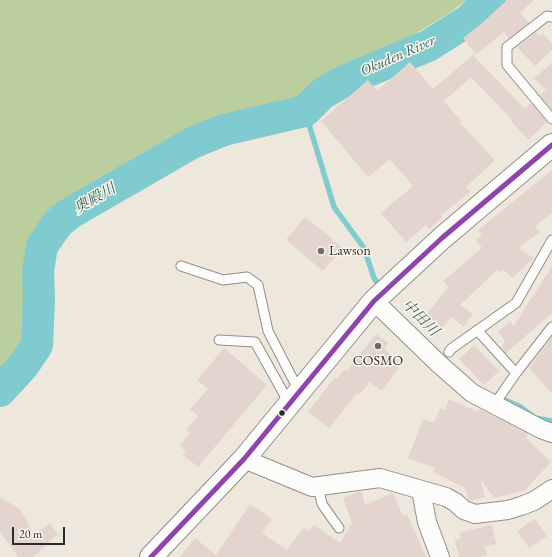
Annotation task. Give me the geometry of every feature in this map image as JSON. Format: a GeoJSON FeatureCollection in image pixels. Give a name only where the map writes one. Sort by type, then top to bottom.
{"type":"FeatureCollection","features":[{"type":"Feature","properties":{"kind":"highway"},"geometry":{"type":"LineString","coordinates":[[151,557],[244,460],[379,296],[442,238],[552,145]]}},
{"type":"Feature","properties":{"kind":"street"},"geometry":{"type":"LineString","coordinates":[[379,296],[443,358],[472,393],[541,428],[552,432]]}},
{"type":"Feature","properties":{"kind":"street"},"geometry":{"type":"LineString","coordinates":[[244,460],[312,487],[380,478],[446,497],[455,502],[464,510],[475,514],[508,510],[521,506],[534,501],[552,489]]}},
{"type":"Feature","properties":{"kind":"street"},"geometry":{"type":"LineString","coordinates":[[421,490],[427,522],[440,557]]}},
{"type":"Feature","properties":{"kind":"lane"},"geometry":{"type":"LineString","coordinates":[[552,17],[547,16],[507,47],[507,65],[552,119]]}},
{"type":"Feature","properties":{"kind":"lane"},"geometry":{"type":"LineString","coordinates":[[443,358],[451,349],[516,303],[552,240]]}},
{"type":"Feature","properties":{"kind":"lane"},"geometry":{"type":"LineString","coordinates":[[181,266],[223,280],[247,278],[258,285],[268,332],[294,398]]}},
{"type":"Feature","properties":{"kind":"lane"},"geometry":{"type":"LineString","coordinates":[[494,404],[552,327]]}},
{"type":"Feature","properties":{"kind":"lane"},"geometry":{"type":"LineString","coordinates":[[477,330],[516,373]]}},
{"type":"Feature","properties":{"kind":"lane"},"geometry":{"type":"LineString","coordinates":[[219,340],[255,342],[294,398]]}},
{"type":"Feature","properties":{"kind":"lane"},"geometry":{"type":"LineString","coordinates":[[318,486],[322,504],[339,528]]}},
{"type":"Feature","properties":{"kind":"green space"},"geometry":{"type":"Polygon","coordinates":[[[0,0],[467,0],[451,12],[324,90],[266,115],[125,184],[65,209],[47,242],[38,321],[15,362],[0,378],[0,0]]]}},
{"type":"Feature","properties":{"kind":"building"},"geometry":{"type":"Polygon","coordinates":[[[507,0],[534,0],[520,13],[529,23],[509,38],[504,32],[476,54],[463,38],[507,0]]]}},
{"type":"Feature","properties":{"kind":"building"},"geometry":{"type":"Polygon","coordinates":[[[536,32],[540,36],[542,33],[552,44],[552,50],[535,66],[517,47],[536,32]]]}},
{"type":"Feature","properties":{"kind":"building"},"geometry":{"type":"Polygon","coordinates":[[[473,55],[525,109],[531,103],[547,122],[528,140],[511,121],[512,120],[471,77],[444,101],[462,122],[460,123],[495,160],[466,187],[471,192],[441,215],[443,217],[429,229],[426,225],[406,242],[381,213],[413,186],[390,159],[368,177],[321,121],[368,80],[377,91],[410,62],[433,89],[473,55]]]}},
{"type":"Feature","properties":{"kind":"building"},"geometry":{"type":"Polygon","coordinates":[[[552,63],[552,110],[540,95],[546,90],[534,78],[552,63]]]}},
{"type":"Feature","properties":{"kind":"building"},"geometry":{"type":"Polygon","coordinates":[[[552,170],[552,213],[535,226],[540,232],[518,248],[534,258],[512,278],[503,269],[500,272],[497,270],[460,305],[473,314],[464,327],[451,317],[437,336],[420,323],[448,287],[443,281],[482,248],[476,240],[482,235],[478,230],[552,170]]]}},
{"type":"Feature","properties":{"kind":"building"},"geometry":{"type":"Polygon","coordinates":[[[305,217],[343,248],[323,271],[286,240],[305,217]]]}},
{"type":"Feature","properties":{"kind":"building"},"geometry":{"type":"Polygon","coordinates":[[[552,266],[552,313],[506,353],[501,348],[505,341],[498,332],[510,321],[514,326],[552,266]]]}},
{"type":"Feature","properties":{"kind":"building"},"geometry":{"type":"Polygon","coordinates":[[[376,334],[388,343],[384,349],[402,363],[382,391],[370,382],[359,395],[357,393],[329,428],[308,412],[335,377],[337,379],[345,369],[347,371],[376,334]]]}},
{"type":"Feature","properties":{"kind":"building"},"geometry":{"type":"Polygon","coordinates":[[[552,337],[552,394],[529,368],[552,337]]]}},
{"type":"Feature","properties":{"kind":"building"},"geometry":{"type":"Polygon","coordinates":[[[474,345],[499,371],[484,385],[459,359],[474,345]]]}},
{"type":"Feature","properties":{"kind":"building"},"geometry":{"type":"Polygon","coordinates":[[[224,348],[267,385],[198,467],[183,455],[186,451],[179,446],[190,433],[186,430],[198,416],[190,409],[208,389],[197,380],[224,348]]]}},
{"type":"Feature","properties":{"kind":"building"},"geometry":{"type":"Polygon","coordinates":[[[449,399],[478,412],[480,409],[528,434],[526,438],[551,462],[524,491],[494,498],[481,480],[485,497],[469,501],[465,488],[433,472],[435,468],[408,458],[423,419],[434,423],[440,408],[445,410],[449,399]]]}},
{"type":"Feature","properties":{"kind":"building"},"geometry":{"type":"Polygon","coordinates":[[[361,491],[365,505],[393,493],[403,516],[407,514],[426,557],[180,557],[195,538],[216,555],[250,504],[272,519],[262,533],[287,550],[304,527],[309,531],[314,525],[340,543],[352,523],[343,498],[361,491]]]}},
{"type":"Feature","properties":{"kind":"building"},"geometry":{"type":"Polygon","coordinates":[[[0,497],[21,510],[34,535],[50,523],[58,534],[33,557],[18,557],[0,532],[0,497]]]}},
{"type":"Feature","properties":{"kind":"building"},"geometry":{"type":"Polygon","coordinates":[[[535,519],[547,536],[529,548],[517,531],[535,519]]]}},
{"type":"Feature","properties":{"kind":"building"},"geometry":{"type":"Polygon","coordinates":[[[492,525],[496,544],[484,546],[487,555],[479,557],[459,557],[455,540],[461,538],[460,532],[492,525]]]}},
{"type":"Feature","properties":{"kind":"waterway","name":"奥殿川"},"geometry":{"type":"LineString","coordinates":[[0,391],[23,366],[37,345],[39,298],[38,271],[42,246],[58,223],[69,214],[192,143],[224,130],[305,111],[322,94],[344,81],[428,46],[469,20],[490,0]]}},
{"type":"Feature","properties":{"kind":"waterway","name":"中田川"},"geometry":{"type":"LineString","coordinates":[[305,111],[334,207],[364,248],[374,278],[381,289]]}},
{"type":"Feature","properties":{"kind":"waterway","name":"中田川"},"geometry":{"type":"LineString","coordinates":[[502,399],[519,406],[535,418],[552,421]]}},
{"type":"Feature","properties":{"kind":"transit line"},"geometry":{"type":"LineString","coordinates":[[151,557],[244,459],[374,301],[442,238],[552,145]]}},
{"type":"Feature","properties":{"kind":"place","name":"Lawson"},"geometry":{"type":"Point","coordinates":[321,251]}},
{"type":"Feature","properties":{"kind":"place","name":"COSMO"},"geometry":{"type":"Point","coordinates":[378,346]}},
{"type":"Feature","properties":{"kind":"water label","name":"Okuden River"},"geometry":{"type":"Point","coordinates":[398,56]}}]}
